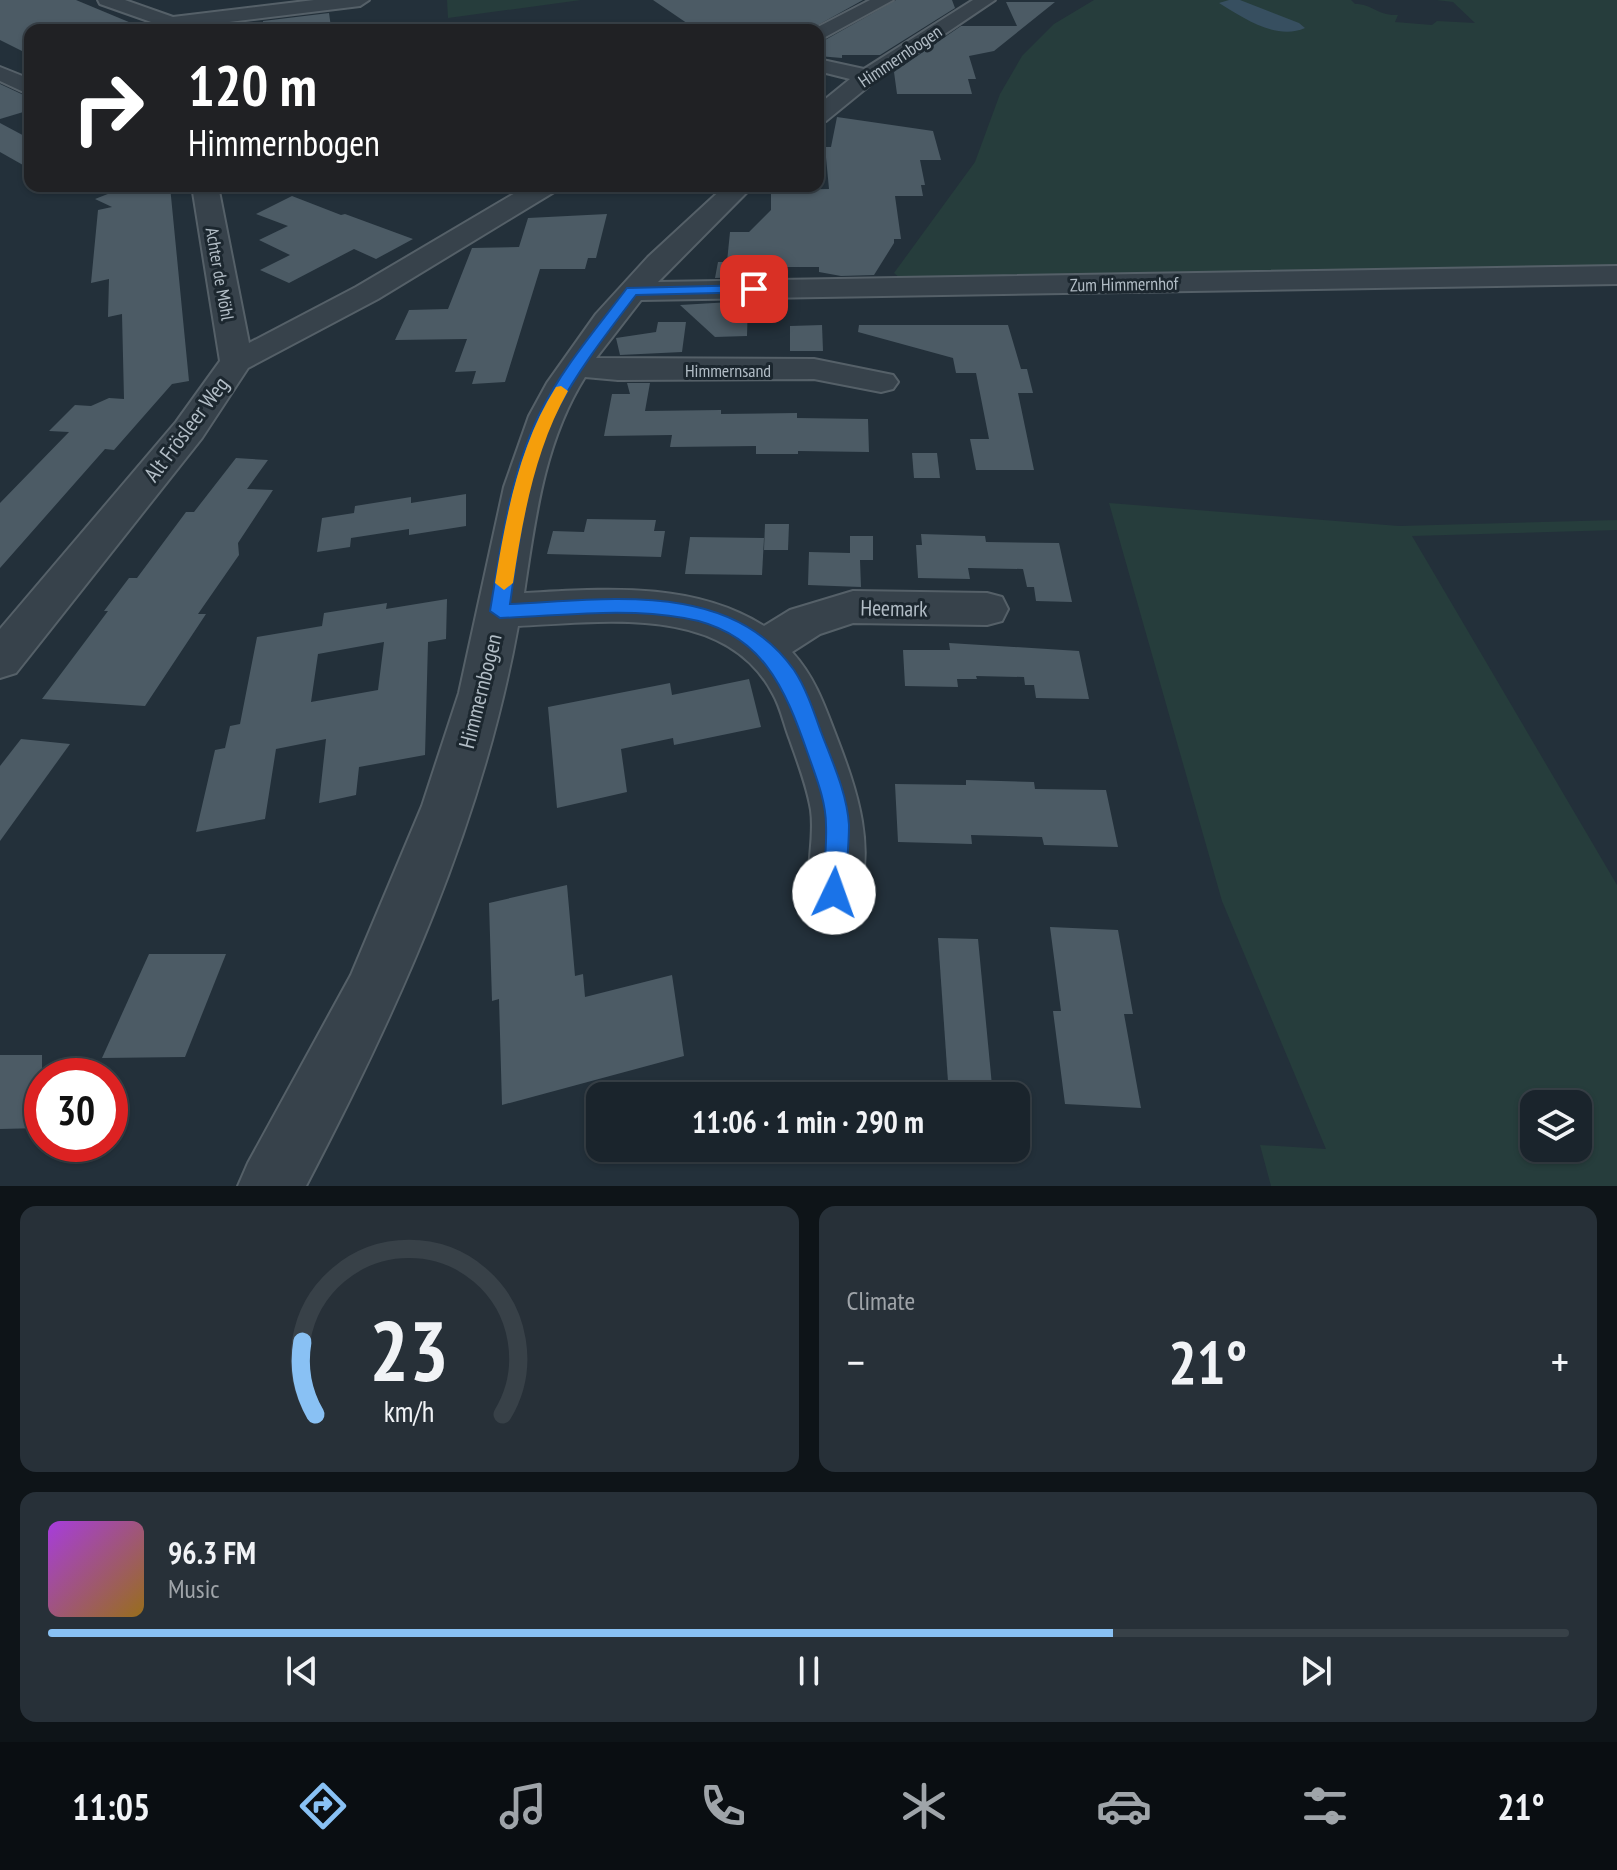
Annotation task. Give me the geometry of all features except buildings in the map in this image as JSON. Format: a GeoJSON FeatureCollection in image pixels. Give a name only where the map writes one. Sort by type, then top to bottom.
{"type":"FeatureCollection","features":[{"type":"Feature","properties":{"kind":"street"},"geometry":{"type":"LineString","coordinates":[[107,0],[167,23],[229,8],[371,1]]}},
{"type":"Feature","properties":{"kind":"street"},"geometry":{"type":"LineString","coordinates":[[824,32],[884,0]]}},
{"type":"Feature","properties":{"kind":"street","name":"Himmernbogen"},"geometry":{"type":"LineString","coordinates":[[824,111],[867,76],[986,0]]}},
{"type":"Feature","properties":{"kind":"street"},"geometry":{"type":"LineString","coordinates":[[824,66],[867,76]]}},
{"type":"Feature","properties":{"kind":"street"},"geometry":{"type":"LineString","coordinates":[[0,73],[24,85]]}},
{"type":"Feature","properties":{"kind":"street","name":"Achter de Möhl"},"geometry":{"type":"LineString","coordinates":[[206,192],[236,361]]}},
{"type":"Feature","properties":{"kind":"street","name":"Alt Frösleer Weg"},"geometry":{"type":"LineString","coordinates":[[0,660],[189,430],[236,361],[367,293],[535,192]]}},
{"type":"Feature","properties":{"kind":"street","name":"Himmernbogen"},"geometry":{"type":"LineString","coordinates":[[271,1186],[356,1027],[415,897],[460,770],[500,611],[512,535],[529,464],[547,415],[575,366],[632,291],[734,192]]}},
{"type":"Feature","properties":{"kind":"street","name":"Zum Himmernhof"},"geometry":{"type":"LineString","coordinates":[[632,291],[1617,275]]}},
{"type":"Feature","properties":{"kind":"street","name":"Himmernsand"},"geometry":{"type":"LineString","coordinates":[[575,366],[618,370],[814,369],[881,382]]}},
{"type":"Feature","properties":{"kind":"street"},"geometry":{"type":"LineString","coordinates":[[500,611],[636,606],[684,611],[713,619],[740,632],[763,649],[787,676],[803,709],[832,792],[838,823],[834,893]]}},
{"type":"Feature","properties":{"kind":"street","name":"Heemark"},"geometry":{"type":"LineString","coordinates":[[763,649],[805,622],[853,607],[987,609]]}},
{"type":"Feature","properties":{"kind":"green space"},"geometry":{"type":"Polygon","coordinates":[[[447,0],[581,0],[448,18],[447,0]]]}},
{"type":"Feature","properties":{"kind":"green space"},"geometry":{"type":"Polygon","coordinates":[[[1094,0],[1351,0],[1385,14],[1398,15],[1395,22],[1432,25],[1437,21],[1475,23],[1453,2],[1436,0],[1617,0],[1617,267],[902,280],[894,273],[975,162],[1000,94],[1022,56],[1054,24],[1094,0]]]}},
{"type":"Feature","properties":{"kind":"green space"},"geometry":{"type":"Polygon","coordinates":[[[1109,503],[1399,526],[1617,520],[1617,530],[1412,536],[1617,885],[1617,1186],[1271,1186],[1260,1145],[1326,1149],[1222,901],[1109,503]]]}},
{"type":"Feature","properties":{"kind":"water"},"geometry":{"type":"Polygon","coordinates":[[[1240,0],[1305,28],[1283,32],[1260,26],[1219,3],[1240,0]]]}},
{"type":"Feature","properties":{"kind":"slow traffic"},"geometry":{"type":"LineString","coordinates":[[504,583],[529,464],[547,415],[561,391]]}},
{"type":"Feature","properties":{"kind":"route"},"geometry":{"type":"LineString","coordinates":[[754,289],[632,291],[575,366],[547,415],[529,464],[512,535],[500,611],[636,606],[684,611],[713,619],[740,632],[763,649],[787,676],[803,709],[832,792],[838,823],[834,893]]}}]}
